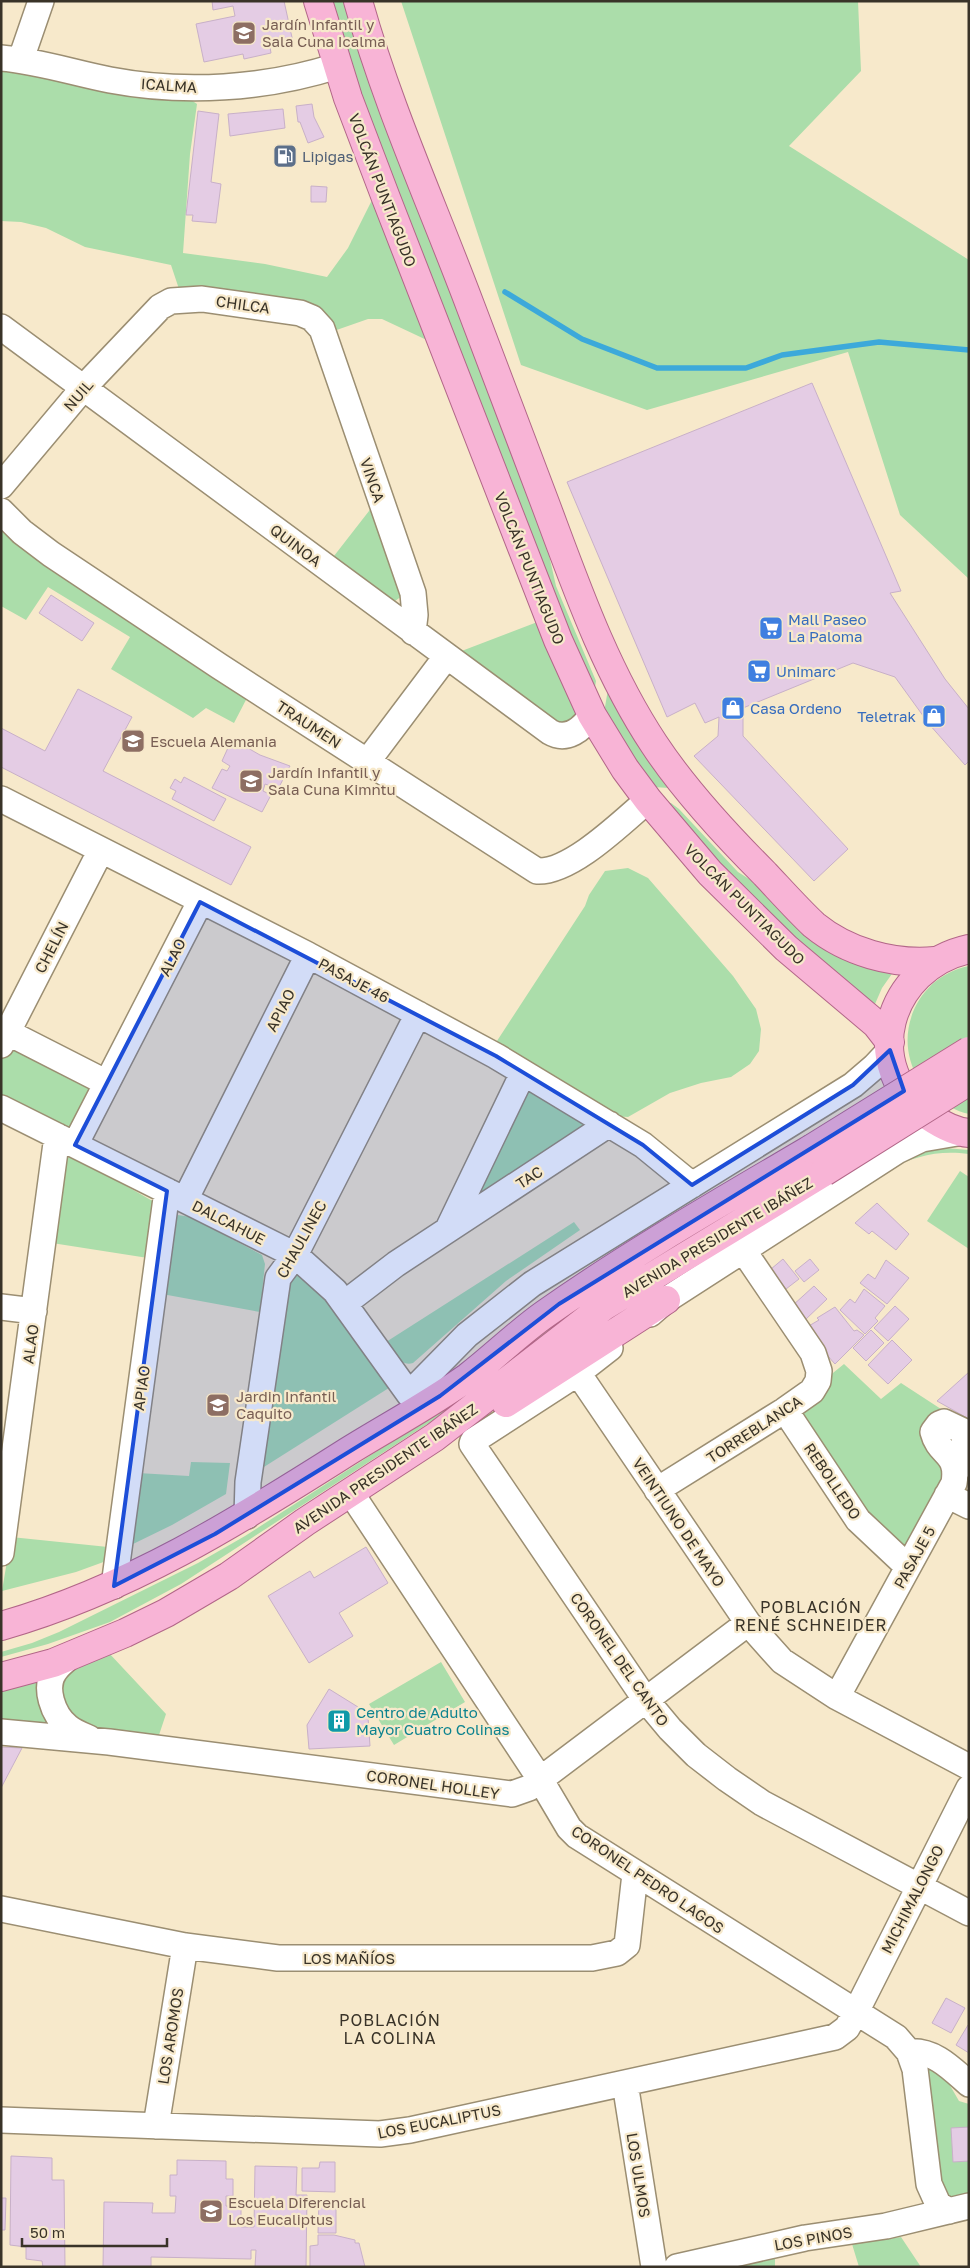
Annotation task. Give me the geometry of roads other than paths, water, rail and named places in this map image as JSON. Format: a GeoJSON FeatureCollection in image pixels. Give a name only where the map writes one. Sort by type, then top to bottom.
{"type":"FeatureCollection","features":[{"type":"Feature","properties":{"kind":"main road","name":"VOLCÁN PUNTIAGUDO"},"geometry":{"type":"LineString","coordinates":[[318,1],[337,66],[389,207],[558,640],[592,715],[625,769],[648,800],[710,872],[786,948],[876,1024],[890,1046]]}},
{"type":"Feature","properties":{"kind":"main road"},"geometry":{"type":"LineString","coordinates":[[358,1],[388,96],[445,239],[584,608],[628,700],[654,744],[698,800],[769,879],[814,925],[837,941],[862,951],[886,958],[912,962],[935,961]]}},
{"type":"Feature","properties":{"kind":"main road"},"geometry":{"type":"LineString","coordinates":[[592,715],[599,698],[602,648]]}},
{"type":"Feature","properties":{"kind":"main road"},"geometry":{"type":"LineString","coordinates":[[648,800],[672,796],[698,800]]}},
{"type":"Feature","properties":{"kind":"main road","name":"AVENIDA PRESIDENTE IBÁÑEZ"},"geometry":{"type":"LineString","coordinates":[[966,1132],[940,1124],[906,1093],[895,1072],[890,1046],[891,1026],[902,995],[911,982],[935,961],[954,952],[969,949]]}},
{"type":"Feature","properties":{"kind":"main road","name":"AVENIDA PRESIDENTE IBÁÑEZ"},"geometry":{"type":"LineString","coordinates":[[1,1626],[59,1608],[114,1586],[183,1552],[247,1516],[376,1434],[440,1396],[559,1304],[669,1234],[969,1051]]}},
{"type":"Feature","properties":{"kind":"main road","name":"AVENIDA PRESIDENTE IBÁÑEZ"},"geometry":{"type":"LineString","coordinates":[[1,1677],[69,1657],[157,1617],[211,1587],[435,1437],[604,1306],[969,1082]]}},
{"type":"Feature","properties":{"kind":"main road"},"geometry":{"type":"LineString","coordinates":[[435,1437],[477,1419],[506,1402],[666,1300]]}},
{"type":"Feature","properties":{"kind":"main road"},"geometry":{"type":"LineString","coordinates":[[376,1434],[409,1394]]}},
{"type":"Feature","properties":{"kind":"street"},"geometry":{"type":"LineString","coordinates":[[11,58],[41,1]]}},
{"type":"Feature","properties":{"kind":"street","name":"ICALMA"},"geometry":{"type":"LineString","coordinates":[[11,58],[111,80],[199,87],[236,86],[270,81],[305,75],[337,66]]}},
{"type":"Feature","properties":{"kind":"street","name":"CHILCA"},"geometry":{"type":"LineString","coordinates":[[160,307],[171,301],[184,299],[235,303],[300,313],[312,318],[322,329]]}},
{"type":"Feature","properties":{"kind":"street","name":"NUIL"},"geometry":{"type":"LineString","coordinates":[[1,486],[85,386],[160,307]]}},
{"type":"Feature","properties":{"kind":"street","name":"QUINOA"},"geometry":{"type":"LineString","coordinates":[[1,326],[85,386],[446,657],[555,735],[568,735],[578,731],[592,715]]}},
{"type":"Feature","properties":{"kind":"street","name":"VINCA"},"geometry":{"type":"LineString","coordinates":[[322,329],[413,593],[415,615],[413,632]]}},
{"type":"Feature","properties":{"kind":"street","name":"TRAUMEN"},"geometry":{"type":"LineString","coordinates":[[1,511],[43,549],[218,666],[537,871],[548,872],[557,869],[580,855],[648,800]]}},
{"type":"Feature","properties":{"kind":"street"},"geometry":{"type":"LineString","coordinates":[[367,762],[446,657]]}},
{"type":"Feature","properties":{"kind":"street","name":"PASAJE 46"},"geometry":{"type":"LineString","coordinates":[[1,798],[200,902],[308,955],[524,1073],[643,1145],[692,1185]]}},
{"type":"Feature","properties":{"kind":"street","name":"CHELÍN"},"geometry":{"type":"LineString","coordinates":[[3,1036],[101,850]]}},
{"type":"Feature","properties":{"kind":"street","name":"ALAO"},"geometry":{"type":"LineString","coordinates":[[1,1553],[34,1311],[66,1140],[107,1083],[200,902]]}},
{"type":"Feature","properties":{"kind":"street","name":"APIAO"},"geometry":{"type":"LineString","coordinates":[[114,1586],[176,1195],[308,955]]}},
{"type":"Feature","properties":{"kind":"street","name":"CHAULINEC"},"geometry":{"type":"LineString","coordinates":[[247,1516],[248,1482],[275,1288],[283,1269],[295,1255],[418,1014]]}},
{"type":"Feature","properties":{"kind":"street"},"geometry":{"type":"LineString","coordinates":[[3,1036],[107,1083]]}},
{"type":"Feature","properties":{"kind":"street"},"geometry":{"type":"LineString","coordinates":[[409,1394],[467,1336],[532,1284],[853,1085],[874,1067],[890,1046]]}},
{"type":"Feature","properties":{"kind":"street","name":"TAC"},"geometry":{"type":"LineString","coordinates":[[448,1229],[524,1073]]}},
{"type":"Feature","properties":{"kind":"street","name":"DALCAHUE"},"geometry":{"type":"LineString","coordinates":[[1,1108],[295,1255],[321,1277],[345,1303],[409,1394]]}},
{"type":"Feature","properties":{"kind":"street","name":"TAC"},"geometry":{"type":"LineString","coordinates":[[345,1303],[384,1273],[448,1229],[609,1124]]}},
{"type":"Feature","properties":{"kind":"street","name":"AVENIDA PRESIDENTE IBÁÑEZ"},"geometry":{"type":"LineString","coordinates":[[472,1442],[578,1373],[666,1300],[897,1150],[922,1139],[966,1132]]}},
{"type":"Feature","properties":{"kind":"street","name":"TORREBLANCA"},"geometry":{"type":"LineString","coordinates":[[657,1490],[785,1410],[816,1388],[819,1376],[818,1362],[743,1250]]}},
{"type":"Feature","properties":{"kind":"street"},"geometry":{"type":"LineString","coordinates":[[1,1307],[34,1311]]}},
{"type":"Feature","properties":{"kind":"street","name":"VEINTIUNO DE MAYO"},"geometry":{"type":"LineString","coordinates":[[578,1373],[748,1624],[782,1661],[837,1697],[969,1767]]}},
{"type":"Feature","properties":{"kind":"street","name":"REBOLLEDO"},"geometry":{"type":"LineString","coordinates":[[785,1410],[858,1520],[908,1567]]}},
{"type":"Feature","properties":{"kind":"street","name":"CORONEL DEL CANTO"},"geometry":{"type":"LineString","coordinates":[[472,1442],[645,1699],[676,1736],[727,1779],[802,1826],[969,1913]]}},
{"type":"Feature","properties":{"kind":"street","name":"PASAJE 5"},"geometry":{"type":"LineString","coordinates":[[837,1697],[908,1567],[958,1501],[954,1483],[956,1472]]}},
{"type":"Feature","properties":{"kind":"street","name":"CORONEL PEDRO LAGOS"},"geometry":{"type":"LineString","coordinates":[[351,1492],[540,1779],[569,1828],[635,1874],[896,2037],[909,2052],[916,2069],[929,2184],[938,2204],[959,2209]]}},
{"type":"Feature","properties":{"kind":"street","name":"CORONEL HOLLEY"},"geometry":{"type":"LineString","coordinates":[[1,1732],[94,1740],[498,1793],[521,1792],[748,1624]]}},
{"type":"Feature","properties":{"kind":"street","name":"CORONEL HOLLEY"},"geometry":{"type":"LineString","coordinates":[[69,1657],[58,1667],[52,1677],[50,1696],[57,1713],[68,1727],[94,1740]]}},
{"type":"Feature","properties":{"kind":"street","name":"MICHIMALONGO"},"geometry":{"type":"LineString","coordinates":[[856,2012],[969,1788]]}},
{"type":"Feature","properties":{"kind":"street","name":"LOS MAÑÍOS"},"geometry":{"type":"LineString","coordinates":[[1,1909],[184,1946],[278,1958],[592,1958],[623,1950],[627,1945],[635,1874]]}},
{"type":"Feature","properties":{"kind":"street","name":"LOS AROMOS"},"geometry":{"type":"LineString","coordinates":[[156,2126],[184,1946]]}},
{"type":"Feature","properties":{"kind":"street","name":"LOS EUCALIPTUS"},"geometry":{"type":"LineString","coordinates":[[1,2120],[380,2134],[410,2130],[835,2037],[847,2028],[856,2012]]}},
{"type":"Feature","properties":{"kind":"street"},"geometry":{"type":"LineString","coordinates":[[909,2052],[921,2051],[933,2055],[969,2084]]}},
{"type":"Feature","properties":{"kind":"street","name":"LOS ULMOS"},"geometry":{"type":"LineString","coordinates":[[625,2083],[654,2267]]}},
{"type":"Feature","properties":{"kind":"street","name":"LOS PINOS"},"geometry":{"type":"LineString","coordinates":[[678,2267],[805,2238],[886,2226],[959,2209]]}},
{"type":"Feature","properties":{"kind":"waterway"},"geometry":{"type":"LineString","coordinates":[[505,292],[582,339],[657,368],[746,368],[782,355],[879,342],[969,350]]}},
{"type":"Feature","properties":{"kind":"place","name":"Jardín Infantil y Sala Cuna Icalma"},"geometry":{"type":"Point","coordinates":[244,33]}},
{"type":"Feature","properties":{"kind":"place","name":"Lipigas"},"geometry":{"type":"Point","coordinates":[285,156]}},
{"type":"Feature","properties":{"kind":"place","name":"Mall Paseo La Paloma"},"geometry":{"type":"Point","coordinates":[771,628]}},
{"type":"Feature","properties":{"kind":"place","name":"Unimarc"},"geometry":{"type":"Point","coordinates":[759,671]}},
{"type":"Feature","properties":{"kind":"place","name":"Casa Ordeno"},"geometry":{"type":"Point","coordinates":[733,708]}},
{"type":"Feature","properties":{"kind":"place","name":"Teletrak"},"geometry":{"type":"Point","coordinates":[934,716]}},
{"type":"Feature","properties":{"kind":"place","name":"Escuela Alemania"},"geometry":{"type":"Point","coordinates":[133,741]}},
{"type":"Feature","properties":{"kind":"place","name":"Jardín Infantil y Sala Cuna Kimntu"},"geometry":{"type":"Point","coordinates":[251,781]}},
{"type":"Feature","properties":{"kind":"place","name":"Jardin Infantil Caquito"},"geometry":{"type":"Point","coordinates":[218,1405]}},
{"type":"Feature","properties":{"kind":"place","name":"Centro de Adulto Mayor Cuatro Colinas"},"geometry":{"type":"Point","coordinates":[339,1721]}},
{"type":"Feature","properties":{"kind":"place","name":"Escuela Diferencial Los Eucaliptus"},"geometry":{"type":"Point","coordinates":[211,2211]}},
{"type":"Feature","properties":{"kind":"district","name":"POBLACIÓN RENÉ SCHNEIDER"},"geometry":{"type":"Point","coordinates":[811,1616]}},
{"type":"Feature","properties":{"kind":"district","name":"POBLACIÓN LA COLINA"},"geometry":{"type":"Point","coordinates":[390,2029]}}]}
